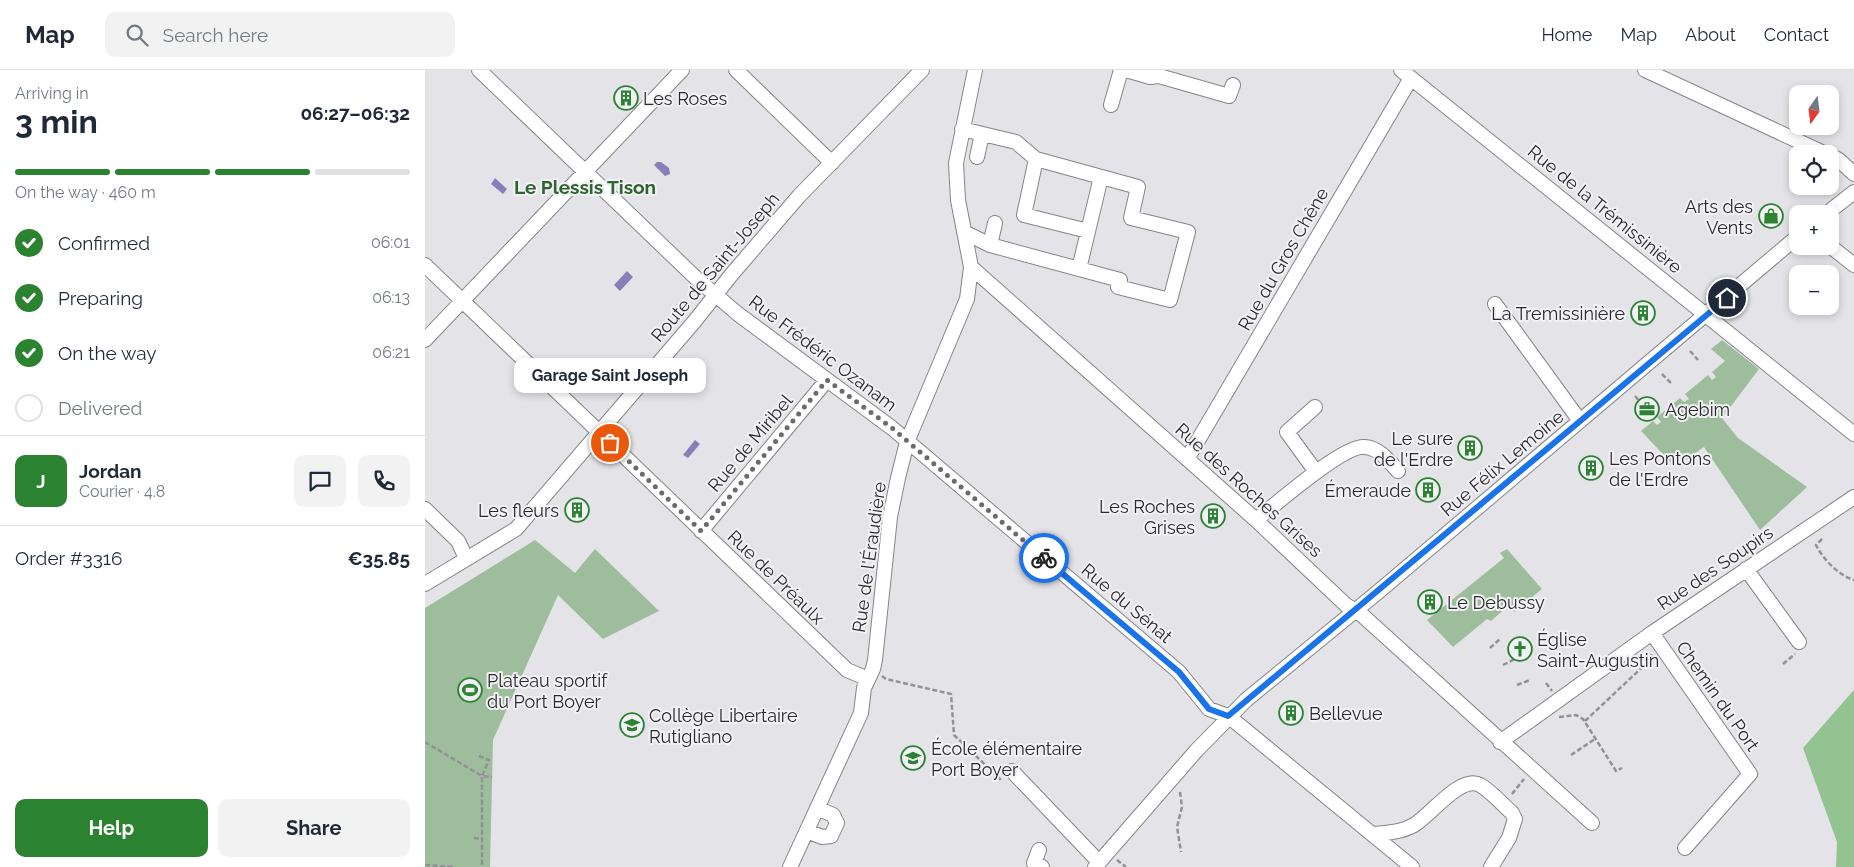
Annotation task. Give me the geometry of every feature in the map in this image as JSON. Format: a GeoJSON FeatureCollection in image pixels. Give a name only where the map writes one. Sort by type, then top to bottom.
{"type":"FeatureCollection","features":[{"type":"Feature","properties":{"kind":"street","name":"Rue Frédéric Ozanam"},"geometry":{"type":"LineString","coordinates":[[479,70],[717,295],[892,428],[907,442]]}},
{"type":"Feature","properties":{"kind":"street"},"geometry":{"type":"LineString","coordinates":[[425,340],[682,70]]}},
{"type":"Feature","properties":{"kind":"street"},"geometry":{"type":"LineString","coordinates":[[736,70],[832,163]]}},
{"type":"Feature","properties":{"kind":"street","name":"Route de Saint-Joseph"},"geometry":{"type":"LineString","coordinates":[[425,584],[516,529],[717,295],[732,274],[799,196],[921,70]]}},
{"type":"Feature","properties":{"kind":"street","name":"Rue de l'Éraudière"},"geometry":{"type":"LineString","coordinates":[[790,867],[861,713],[864,688],[870,674],[890,517],[907,442],[967,299],[971,267],[956,180],[962,129],[975,70]]}},
{"type":"Feature","properties":{"kind":"street"},"geometry":{"type":"LineString","coordinates":[[1111,105],[1121,70]]}},
{"type":"Feature","properties":{"kind":"street"},"geometry":{"type":"LineString","coordinates":[[1127,70],[1150,77],[1159,76],[1229,96],[1233,85]]}},
{"type":"Feature","properties":{"kind":"street"},"geometry":{"type":"LineString","coordinates":[[1645,70],[1807,145]]}},
{"type":"Feature","properties":{"kind":"street","name":"Rue de la Trémissinière"},"geometry":{"type":"LineString","coordinates":[[1406,74],[1854,434]]}},
{"type":"Feature","properties":{"kind":"street","name":"Rue du Gros Chêne"},"geometry":{"type":"LineString","coordinates":[[1187,459],[1406,74]]}},
{"type":"Feature","properties":{"kind":"street"},"geometry":{"type":"LineString","coordinates":[[962,129],[1016,142],[1036,159],[1138,187],[1131,218],[1187,232],[1170,300],[1118,287],[1120,280],[990,245],[964,232]]}},
{"type":"Feature","properties":{"kind":"street"},"geometry":{"type":"LineString","coordinates":[[977,157],[982,134]]}},
{"type":"Feature","properties":{"kind":"street"},"geometry":{"type":"LineString","coordinates":[[1036,159],[1023,215],[1088,231]]}},
{"type":"Feature","properties":{"kind":"street"},"geometry":{"type":"LineString","coordinates":[[1839,160],[1854,174]]}},
{"type":"Feature","properties":{"kind":"street"},"geometry":{"type":"LineString","coordinates":[[1079,269],[1101,177]]}},
{"type":"Feature","properties":{"kind":"street"},"geometry":{"type":"LineString","coordinates":[[1837,205],[1854,192]]}},
{"type":"Feature","properties":{"kind":"street"},"geometry":{"type":"LineString","coordinates":[[990,245],[995,223]]}},
{"type":"Feature","properties":{"kind":"street","name":"Rue Félix Lemoine"},"geometry":{"type":"LineString","coordinates":[[1097,864],[1228,716],[1706,316],[1789,244]]}},
{"type":"Feature","properties":{"kind":"street"},"geometry":{"type":"LineString","coordinates":[[1839,253],[1854,265]]}},
{"type":"Feature","properties":{"kind":"street","name":"Rue de Préaulx"},"geometry":{"type":"LineString","coordinates":[[425,265],[847,670],[870,674]]}},
{"type":"Feature","properties":{"kind":"street","name":"Rue des Roches Grises"},"geometry":{"type":"LineString","coordinates":[[971,267],[1256,520],[1346,605],[1363,615],[1500,742],[1592,823]]}},
{"type":"Feature","properties":{"kind":"street"},"geometry":{"type":"LineString","coordinates":[[1495,304],[1580,421]]}},
{"type":"Feature","properties":{"kind":"street","name":"Rue de Miribel"},"geometry":{"type":"LineString","coordinates":[[701,531],[827,380]]}},
{"type":"Feature","properties":{"kind":"street"},"geometry":{"type":"LineString","coordinates":[[1315,407],[1287,432],[1316,472]]}},
{"type":"Feature","properties":{"kind":"street","name":"Rue du Sénat"},"geometry":{"type":"LineString","coordinates":[[907,442],[1179,672],[1209,709],[1228,716],[1412,867]]}},
{"type":"Feature","properties":{"kind":"street"},"geometry":{"type":"LineString","coordinates":[[1256,520],[1316,472],[1349,452],[1363,446],[1376,450],[1386,457],[1398,471]]}},
{"type":"Feature","properties":{"kind":"street","name":"Rue des Soupirs"},"geometry":{"type":"LineString","coordinates":[[1500,742],[1652,633],[1854,497]]}},
{"type":"Feature","properties":{"kind":"street"},"geometry":{"type":"LineString","coordinates":[[425,509],[458,541],[466,558]]}},
{"type":"Feature","properties":{"kind":"street"},"geometry":{"type":"LineString","coordinates":[[1746,569],[1799,642]]}},
{"type":"Feature","properties":{"kind":"street","name":"Chemin du Port"},"geometry":{"type":"LineString","coordinates":[[1652,633],[1750,774],[1685,848]]}},
{"type":"Feature","properties":{"kind":"street"},"geometry":{"type":"LineString","coordinates":[[1011,772],[1097,864]]}},
{"type":"Feature","properties":{"kind":"street"},"geometry":{"type":"LineString","coordinates":[[1373,834],[1397,832],[1414,825],[1458,787],[1467,782],[1479,784],[1503,804],[1515,819],[1515,825],[1491,867]]}},
{"type":"Feature","properties":{"kind":"street"},"geometry":{"type":"LineString","coordinates":[[807,831],[822,837],[831,836],[835,830],[837,823],[833,815],[817,808]]}},
{"type":"Feature","properties":{"kind":"street"},"geometry":{"type":"LineString","coordinates":[[1039,850],[1034,864],[1042,867]]}},
{"type":"Feature","properties":{"kind":"path"},"geometry":{"type":"LineString","coordinates":[[1690,351],[1698,360]]}},
{"type":"Feature","properties":{"kind":"path"},"geometry":{"type":"LineString","coordinates":[[1662,374],[1671,382]]}},
{"type":"Feature","properties":{"kind":"path"},"geometry":{"type":"LineString","coordinates":[[1635,396],[1643,405]]}},
{"type":"Feature","properties":{"kind":"path"},"geometry":{"type":"LineString","coordinates":[[1822,539],[1816,544],[1819,551],[1832,566],[1854,580]]}},
{"type":"Feature","properties":{"kind":"path"},"geometry":{"type":"LineString","coordinates":[[1490,648],[1501,638]]}},
{"type":"Feature","properties":{"kind":"path"},"geometry":{"type":"LineString","coordinates":[[1503,665],[1515,659]]}},
{"type":"Feature","properties":{"kind":"path"},"geometry":{"type":"LineString","coordinates":[[1585,721],[1650,660]]}},
{"type":"Feature","properties":{"kind":"path"},"geometry":{"type":"LineString","coordinates":[[870,674],[951,694],[953,735],[1000,779],[1011,772]]}},
{"type":"Feature","properties":{"kind":"path"},"geometry":{"type":"LineString","coordinates":[[1517,685],[1530,680]]}},
{"type":"Feature","properties":{"kind":"path"},"geometry":{"type":"LineString","coordinates":[[1557,717],[1575,715],[1585,721],[1616,771],[1622,768]]}},
{"type":"Feature","properties":{"kind":"path"},"geometry":{"type":"LineString","coordinates":[[1571,755],[1595,739]]}},
{"type":"Feature","properties":{"kind":"path"},"geometry":{"type":"LineString","coordinates":[[425,742],[482,776],[492,777]]}},
{"type":"Feature","properties":{"kind":"path"},"geometry":{"type":"LineString","coordinates":[[479,756],[489,760],[482,776],[482,867]]}},
{"type":"Feature","properties":{"kind":"path"},"geometry":{"type":"LineString","coordinates":[[1503,804],[1532,770]]}},
{"type":"Feature","properties":{"kind":"path"},"geometry":{"type":"LineString","coordinates":[[1180,792],[1182,807],[1177,827],[1181,852]]}},
{"type":"Feature","properties":{"kind":"path"},"geometry":{"type":"LineString","coordinates":[[474,838],[482,839]]}},
{"type":"Feature","properties":{"kind":"path"},"geometry":{"type":"LineString","coordinates":[[1117,860],[1126,867]]}},
{"type":"Feature","properties":{"kind":"path"},"geometry":{"type":"LineString","coordinates":[[425,865],[454,867]]}},
{"type":"Feature","properties":{"kind":"green space"},"geometry":{"type":"Polygon","coordinates":[[[1722,340],[1759,369],[1722,418],[1738,438],[1807,487],[1760,530],[1704,447],[1675,467],[1641,431],[1653,421],[1657,425],[1661,422],[1657,417],[1680,398],[1684,402],[1689,399],[1685,394],[1708,375],[1712,380],[1716,377],[1712,372],[1725,361],[1711,349],[1722,340]]]}},
{"type":"Feature","properties":{"kind":"green space","name":"Plateau sportif du Port Boyer"},"geometry":{"type":"Polygon","coordinates":[[[535,540],[575,573],[595,549],[659,611],[603,639],[558,595],[493,740],[490,867],[425,867],[425,608],[535,540]]]}},
{"type":"Feature","properties":{"kind":"green space"},"geometry":{"type":"Polygon","coordinates":[[[1507,549],[1542,589],[1514,612],[1509,605],[1491,621],[1487,619],[1453,647],[1427,620],[1504,558],[1500,553],[1507,549]]]}},
{"type":"Feature","properties":{"kind":"green space"},"geometry":{"type":"Polygon","coordinates":[[[1854,690],[1854,867],[1836,867],[1837,842],[1803,748],[1854,690]]]}},
{"type":"Feature","properties":{"kind":"shaded area"},"geometry":{"type":"Polygon","coordinates":[[[657,162],[661,162],[669,168],[670,174],[665,176],[654,165],[657,162]]]}},
{"type":"Feature","properties":{"kind":"shaded area"},"geometry":{"type":"Polygon","coordinates":[[[495,178],[507,189],[503,194],[491,184],[495,178]]]}},
{"type":"Feature","properties":{"kind":"shaded area"},"geometry":{"type":"Polygon","coordinates":[[[627,271],[633,277],[620,291],[614,285],[627,271]]]}},
{"type":"Feature","properties":{"kind":"shaded area"},"geometry":{"type":"Polygon","coordinates":[[[695,440],[700,444],[688,458],[683,455],[695,440]]]}},
{"type":"Feature","properties":{"kind":"way so far"},"geometry":{"type":"LineString","coordinates":[[610,443],[701,531],[827,380],[892,428],[1044,558]]}},
{"type":"Feature","properties":{"kind":"place","name":"Les Roses"},"geometry":{"type":"Point","coordinates":[626,98]}},
{"type":"Feature","properties":{"kind":"place","name":"Arts des Vents"},"geometry":{"type":"Point","coordinates":[1771,216]}},
{"type":"Feature","properties":{"kind":"place","name":"La Tremissinière"},"geometry":{"type":"Point","coordinates":[1643,313]}},
{"type":"Feature","properties":{"kind":"place","name":"Agebim"},"geometry":{"type":"Point","coordinates":[1647,409]}},
{"type":"Feature","properties":{"kind":"place","name":"Garage Saint Joseph"},"geometry":{"type":"Point","coordinates":[610,443]}},
{"type":"Feature","properties":{"kind":"place","name":"Le sure de l'Erdre"},"geometry":{"type":"Point","coordinates":[1470,448]}},
{"type":"Feature","properties":{"kind":"place","name":"Les Pontons de l'Erdre"},"geometry":{"type":"Point","coordinates":[1591,468]}},
{"type":"Feature","properties":{"kind":"place","name":"Émeraude"},"geometry":{"type":"Point","coordinates":[1428,490]}},
{"type":"Feature","properties":{"kind":"place","name":"Les fleurs"},"geometry":{"type":"Point","coordinates":[577,510]}},
{"type":"Feature","properties":{"kind":"place","name":"Les Roches Grises"},"geometry":{"type":"Point","coordinates":[1213,516]}},
{"type":"Feature","properties":{"kind":"place","name":"Le Debussy"},"geometry":{"type":"Point","coordinates":[1430,602]}},
{"type":"Feature","properties":{"kind":"place","name":"Église Saint-Augustin"},"geometry":{"type":"Point","coordinates":[1520,649]}},
{"type":"Feature","properties":{"kind":"place","name":"Plateau sportif du Port Boyer"},"geometry":{"type":"Point","coordinates":[470,690]}},
{"type":"Feature","properties":{"kind":"place","name":"Bellevue"},"geometry":{"type":"Point","coordinates":[1291,713]}},
{"type":"Feature","properties":{"kind":"place","name":"Collège Libertaire Rutigliano"},"geometry":{"type":"Point","coordinates":[632,725]}},
{"type":"Feature","properties":{"kind":"place","name":"École élémentaire Port Boyer"},"geometry":{"type":"Point","coordinates":[913,758]}},
{"type":"Feature","properties":{"kind":"district","name":"Le Plessis Tison"},"geometry":{"type":"Point","coordinates":[585,187]}},
{"type":"Feature","properties":{"kind":"route"},"geometry":{"type":"LineString","coordinates":[[1044,558],[1179,672],[1209,709],[1228,716],[1245,700],[1393,580],[1727,298]]}}]}
